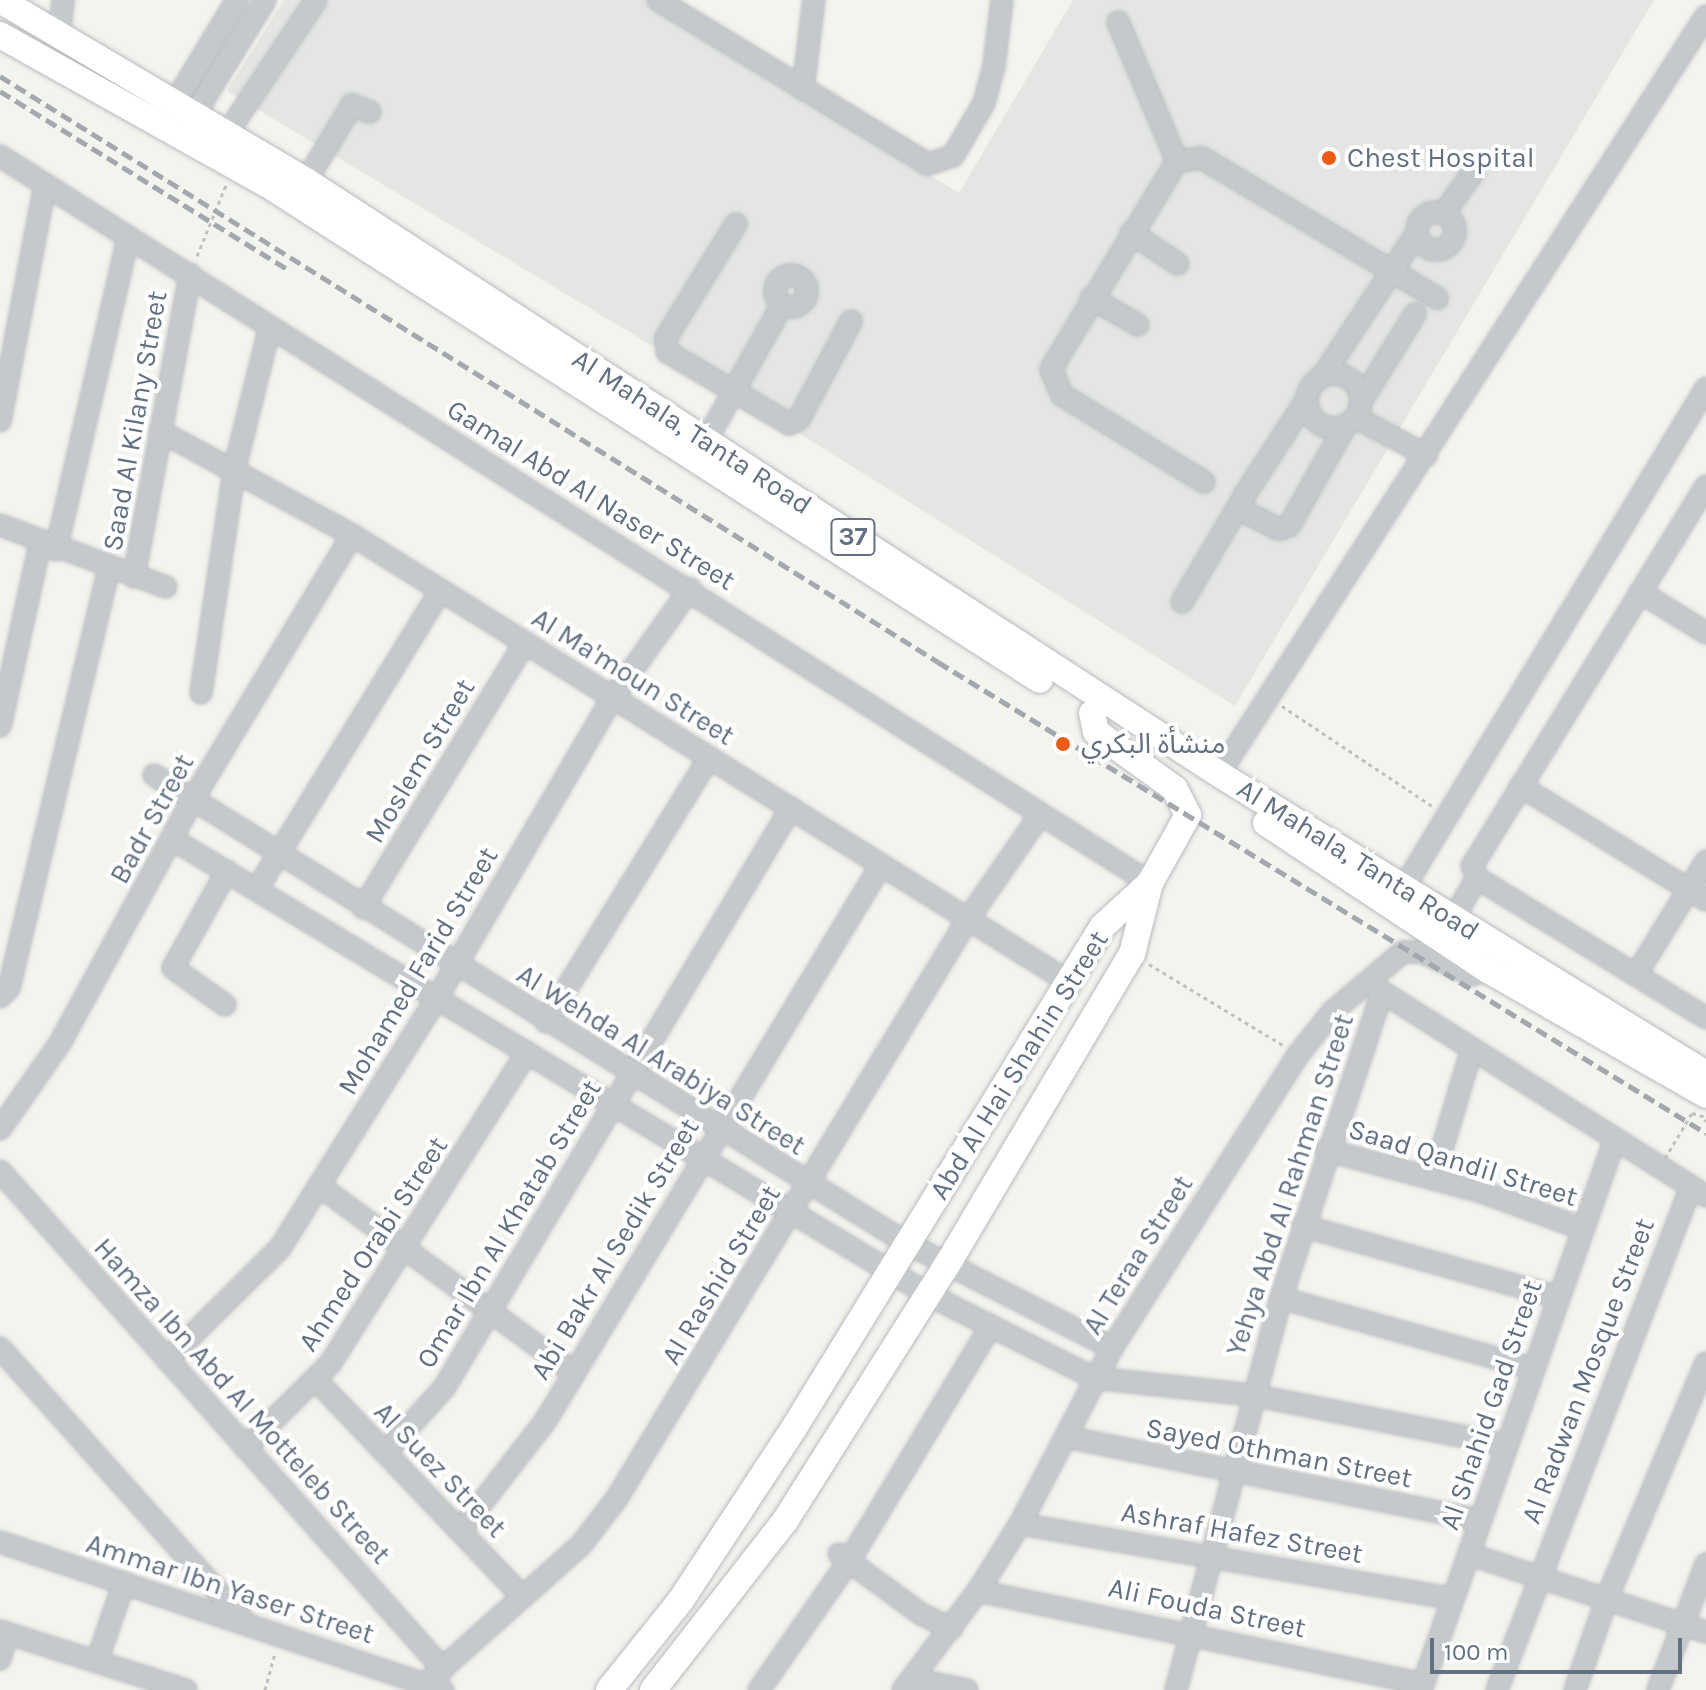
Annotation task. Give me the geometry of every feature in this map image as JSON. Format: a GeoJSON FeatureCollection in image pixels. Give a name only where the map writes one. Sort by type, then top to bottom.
{"type":"FeatureCollection","features":[{"type":"Feature","properties":{"kind":"main road","name":"Al Mahala, Tanta Road"},"geometry":{"type":"LineString","coordinates":[[0,0],[306,181],[1219,774],[1706,1074]]}},
{"type":"Feature","properties":{"kind":"main road","name":"Al Mahala, Tanta Road"},"geometry":{"type":"LineString","coordinates":[[0,35],[233,165],[1092,713],[1706,1113]]}},
{"type":"Feature","properties":{"kind":"main road"},"geometry":{"type":"LineString","coordinates":[[1092,713],[1096,732],[1175,789],[1185,803],[1188,815],[1150,883]]}},
{"type":"Feature","properties":{"kind":"main road","name":"Abd Al Hai Shahin Street"},"geometry":{"type":"LineString","coordinates":[[653,1690],[785,1521],[929,1295],[1132,954],[1150,883]]}},
{"type":"Feature","properties":{"kind":"main road","name":"Abd Al Hai Shahin Street"},"geometry":{"type":"LineString","coordinates":[[609,1690],[681,1600],[891,1272],[1103,926],[1150,883]]}},
{"type":"Feature","properties":{"kind":"street"},"geometry":{"type":"LineString","coordinates":[[59,35],[63,0]]}},
{"type":"Feature","properties":{"kind":"street"},"geometry":{"type":"LineString","coordinates":[[184,110],[237,0]]}},
{"type":"Feature","properties":{"kind":"street"},"geometry":{"type":"LineString","coordinates":[[184,110],[265,0]]}},
{"type":"Feature","properties":{"kind":"street"},"geometry":{"type":"LineString","coordinates":[[226,135],[316,0]]}},
{"type":"Feature","properties":{"kind":"street"},"geometry":{"type":"LineString","coordinates":[[658,0],[917,160],[941,163],[965,140],[984,103],[994,66],[1002,0]]}},
{"type":"Feature","properties":{"kind":"street"},"geometry":{"type":"LineString","coordinates":[[803,89],[814,0]]}},
{"type":"Feature","properties":{"kind":"street"},"geometry":{"type":"LineString","coordinates":[[1219,774],[1706,16]]}},
{"type":"Feature","properties":{"kind":"street"},"geometry":{"type":"LineString","coordinates":[[1118,22],[1177,161]]}},
{"type":"Feature","properties":{"kind":"street"},"geometry":{"type":"LineString","coordinates":[[306,181],[352,105],[370,112]]}},
{"type":"Feature","properties":{"kind":"street","name":"Gamal Abd Al Naser Street"},"geometry":{"type":"LineString","coordinates":[[0,156],[690,589],[1150,883]]}},
{"type":"Feature","properties":{"kind":"street"},"geometry":{"type":"LineString","coordinates":[[1177,161],[1202,158],[1437,298]]}},
{"type":"Feature","properties":{"kind":"street"},"geometry":{"type":"LineString","coordinates":[[1177,161],[1053,359],[1056,387],[1204,482]]}},
{"type":"Feature","properties":{"kind":"street"},"geometry":{"type":"LineString","coordinates":[[1444,213],[1474,171]]}},
{"type":"Feature","properties":{"kind":"street"},"geometry":{"type":"LineString","coordinates":[[0,421],[45,186]]}},
{"type":"Feature","properties":{"kind":"street"},"geometry":{"type":"LineString","coordinates":[[1182,602],[1242,500],[1388,270],[1417,233],[1427,213],[1444,213]]}},
{"type":"Feature","properties":{"kind":"street"},"geometry":{"type":"LineString","coordinates":[[1417,233],[1424,246],[1444,248],[1455,231],[1444,213]]}},
{"type":"Feature","properties":{"kind":"street"},"geometry":{"type":"LineString","coordinates":[[736,224],[664,342],[671,355],[794,423],[851,321]]}},
{"type":"Feature","properties":{"kind":"street"},"geometry":{"type":"LineString","coordinates":[[1131,233],[1178,264]]}},
{"type":"Feature","properties":{"kind":"street"},"geometry":{"type":"LineString","coordinates":[[0,726],[128,237]]}},
{"type":"Feature","properties":{"kind":"street","name":"Saad Al Kilany Street"},"geometry":{"type":"LineString","coordinates":[[134,577],[190,274]]}},
{"type":"Feature","properties":{"kind":"street"},"geometry":{"type":"LineString","coordinates":[[1091,298],[1138,325]]}},
{"type":"Feature","properties":{"kind":"street"},"geometry":{"type":"LineString","coordinates":[[706,441],[782,305]]}},
{"type":"Feature","properties":{"kind":"street"},"geometry":{"type":"LineString","coordinates":[[1242,500],[1247,513],[1274,527],[1289,526],[1415,314]]}},
{"type":"Feature","properties":{"kind":"street"},"geometry":{"type":"LineString","coordinates":[[201,693],[234,471],[270,327]]}},
{"type":"Feature","properties":{"kind":"street"},"geometry":{"type":"LineString","coordinates":[[1322,377],[1349,378],[1354,415]]}},
{"type":"Feature","properties":{"kind":"street"},"geometry":{"type":"LineString","coordinates":[[1403,889],[1706,388]]}},
{"type":"Feature","properties":{"kind":"street"},"geometry":{"type":"LineString","coordinates":[[1307,399],[1319,423],[1354,415],[1426,455]]}},
{"type":"Feature","properties":{"kind":"street","name":"Al Ma'moun Street"},"geometry":{"type":"LineString","coordinates":[[160,431],[352,535],[1069,982]]}},
{"type":"Feature","properties":{"kind":"street"},"geometry":{"type":"LineString","coordinates":[[1706,486],[1472,861],[1477,878],[1706,1018]]}},
{"type":"Feature","properties":{"kind":"street"},"geometry":{"type":"LineString","coordinates":[[0,525],[48,547],[166,587]]}},
{"type":"Feature","properties":{"kind":"street","name":"Badr Street"},"geometry":{"type":"LineString","coordinates":[[0,1129],[60,1043],[193,799],[352,535]]}},
{"type":"Feature","properties":{"kind":"street"},"geometry":{"type":"LineString","coordinates":[[0,997],[9,988],[109,569]]}},
{"type":"Feature","properties":{"kind":"street","name":"Mohamed Farid Street"},"geometry":{"type":"LineString","coordinates":[[167,1360],[264,1268],[321,1187],[437,998],[613,697],[690,589]]}},
{"type":"Feature","properties":{"kind":"street"},"geometry":{"type":"LineString","coordinates":[[257,889],[441,590]]}},
{"type":"Feature","properties":{"kind":"street"},"geometry":{"type":"LineString","coordinates":[[1640,592],[1706,633]]}},
{"type":"Feature","properties":{"kind":"street","name":"Moslem Street"},"geometry":{"type":"LineString","coordinates":[[363,908],[525,643]]}},
{"type":"Feature","properties":{"kind":"street"},"geometry":{"type":"LineString","coordinates":[[546,1022],[709,758]]}},
{"type":"Feature","properties":{"kind":"street","name":"Al Wehda Al Arabiya Street"},"geometry":{"type":"LineString","coordinates":[[154,775],[546,1022],[908,1244],[1112,1348]]}},
{"type":"Feature","properties":{"kind":"street"},"geometry":{"type":"LineString","coordinates":[[1520,786],[1697,895]]}},
{"type":"Feature","properties":{"kind":"street","name":"Omar Ibn Al Khatab Street"},"geometry":{"type":"LineString","coordinates":[[385,1453],[444,1388],[791,808]]}},
{"type":"Feature","properties":{"kind":"street","name":"Al Rashid Street"},"geometry":{"type":"LineString","coordinates":[[437,1681],[581,1545],[617,1498],[968,919],[1040,815]]}},
{"type":"Feature","properties":{"kind":"street"},"geometry":{"type":"LineString","coordinates":[[172,839],[929,1295],[1094,1378],[1252,1395],[1506,1445]]}},
{"type":"Feature","properties":{"kind":"street"},"geometry":{"type":"LineString","coordinates":[[1636,975],[1697,895],[1706,861]]}},
{"type":"Feature","properties":{"kind":"street","name":"Abi Bakr Al Sedik Street"},"geometry":{"type":"LineString","coordinates":[[460,1531],[520,1457],[574,1373],[881,865]]}},
{"type":"Feature","properties":{"kind":"street"},"geometry":{"type":"LineString","coordinates":[[225,1005],[178,976],[173,963],[227,871]]}},
{"type":"Feature","properties":{"kind":"street"},"geometry":{"type":"LineString","coordinates":[[1453,919],[1477,878]]}},
{"type":"Feature","properties":{"kind":"street","name":"Al Teraa Street"},"geometry":{"type":"LineString","coordinates":[[908,1684],[952,1629],[1020,1524],[1094,1378],[1298,1055],[1409,951],[1471,975],[1488,970]]}},
{"type":"Feature","properties":{"kind":"street"},"geometry":{"type":"LineString","coordinates":[[1373,987],[1698,1192]]}},
{"type":"Feature","properties":{"kind":"street","name":"Yehya Abd Al Rahman Street"},"geometry":{"type":"LineString","coordinates":[[1176,1690],[1252,1395],[1373,987]]}},
{"type":"Feature","properties":{"kind":"street"},"geometry":{"type":"LineString","coordinates":[[1433,1179],[1472,1049]]}},
{"type":"Feature","properties":{"kind":"street","name":"Ahmed Orabi Street"},"geometry":{"type":"LineString","coordinates":[[245,1448],[318,1382],[527,1052]]}},
{"type":"Feature","properties":{"kind":"street","name":"Al Shahid Gad Street"},"geometry":{"type":"LineString","coordinates":[[1422,1687],[1615,1139]]}},
{"type":"Feature","properties":{"kind":"street","name":"Saad Qandil Street"},"geometry":{"type":"LineString","coordinates":[[1326,1150],[1433,1179],[1583,1229]]}},
{"type":"Feature","properties":{"kind":"street","name":"Hamza Ibn Abd Al Motteleb Street"},"geometry":{"type":"LineString","coordinates":[[0,1171],[245,1448],[437,1681]]}},
{"type":"Feature","properties":{"kind":"street"},"geometry":{"type":"LineString","coordinates":[[321,1187],[489,1315],[574,1373]]}},
{"type":"Feature","properties":{"kind":"street","name":"Al Radwan Mosque Street"},"geometry":{"type":"LineString","coordinates":[[1497,1690],[1538,1575],[1698,1192]]}},
{"type":"Feature","properties":{"kind":"street"},"geometry":{"type":"LineString","coordinates":[[1303,1226],[1557,1297]]}},
{"type":"Feature","properties":{"kind":"street"},"geometry":{"type":"LineString","coordinates":[[1281,1298],[1532,1368]]}},
{"type":"Feature","properties":{"kind":"street"},"geometry":{"type":"LineString","coordinates":[[759,1690],[991,1326]]}},
{"type":"Feature","properties":{"kind":"street"},"geometry":{"type":"LineString","coordinates":[[0,1348],[246,1622]]}},
{"type":"Feature","properties":{"kind":"street"},"geometry":{"type":"LineString","coordinates":[[1575,1690],[1607,1598],[1706,1363]]}},
{"type":"Feature","properties":{"kind":"street","name":"Al Suez Street"},"geometry":{"type":"LineString","coordinates":[[318,1382],[523,1597]]}},
{"type":"Feature","properties":{"kind":"street","name":"Sayed Othman Street"},"geometry":{"type":"LineString","coordinates":[[1066,1437],[1234,1474],[1481,1521]]}},
{"type":"Feature","properties":{"kind":"street","name":"Ashraf Hafez Street"},"geometry":{"type":"LineString","coordinates":[[1020,1524],[1212,1554],[1453,1599]]}},
{"type":"Feature","properties":{"kind":"street","name":"Ammar Ibn Yaser Street"},"geometry":{"type":"LineString","coordinates":[[0,1542],[280,1634],[437,1681]]}},
{"type":"Feature","properties":{"kind":"street"},"geometry":{"type":"LineString","coordinates":[[1469,1554],[1706,1632]]}},
{"type":"Feature","properties":{"kind":"street"},"geometry":{"type":"LineString","coordinates":[[844,1558],[921,1614],[952,1629]]}},
{"type":"Feature","properties":{"kind":"street"},"geometry":{"type":"LineString","coordinates":[[1658,1690],[1706,1564]]}},
{"type":"Feature","properties":{"kind":"street"},"geometry":{"type":"LineString","coordinates":[[97,1661],[124,1583]]}},
{"type":"Feature","properties":{"kind":"street","name":"Ali Fouda Street"},"geometry":{"type":"LineString","coordinates":[[978,1591],[1191,1632],[1422,1687]]}},
{"type":"Feature","properties":{"kind":"street"},"geometry":{"type":"LineString","coordinates":[[0,1659],[4,1632],[186,1690]]}},
{"type":"Feature","properties":{"kind":"street"},"geometry":{"type":"LineString","coordinates":[[908,1684],[967,1690]]}},
{"type":"Feature","properties":{"kind":"path"},"geometry":{"type":"LineString","coordinates":[[190,274],[233,165]]}},
{"type":"Feature","properties":{"kind":"path"},"geometry":{"type":"LineString","coordinates":[[1269,697],[1447,816]]}},
{"type":"Feature","properties":{"kind":"path"},"geometry":{"type":"LineString","coordinates":[[1132,954],[1298,1055]]}},
{"type":"Feature","properties":{"kind":"path"},"geometry":{"type":"LineString","coordinates":[[1665,1158],[1692,1113],[1706,1113]]}},
{"type":"Feature","properties":{"kind":"path"},"geometry":{"type":"LineString","coordinates":[[265,1690],[280,1634]]}},
{"type":"Feature","properties":{"kind":"shaded area"},"geometry":{"type":"Polygon","coordinates":[[[284,0],[649,0],[959,193],[1073,0],[1654,0],[1235,706],[813,442],[227,91],[284,0]]]}},
{"type":"Feature","properties":{"kind":"railway"},"geometry":{"type":"LineString","coordinates":[[0,76],[938,662],[1706,1133]]}},
{"type":"Feature","properties":{"kind":"railway"},"geometry":{"type":"LineString","coordinates":[[0,91],[289,270]]}},
{"type":"Feature","properties":{"kind":"place","name":"Chest Hospital"},"geometry":{"type":"Point","coordinates":[1329,158]}},
{"type":"Feature","properties":{"kind":"place","name":"منشأة البكري"},"geometry":{"type":"Point","coordinates":[1063,744]}}]}
